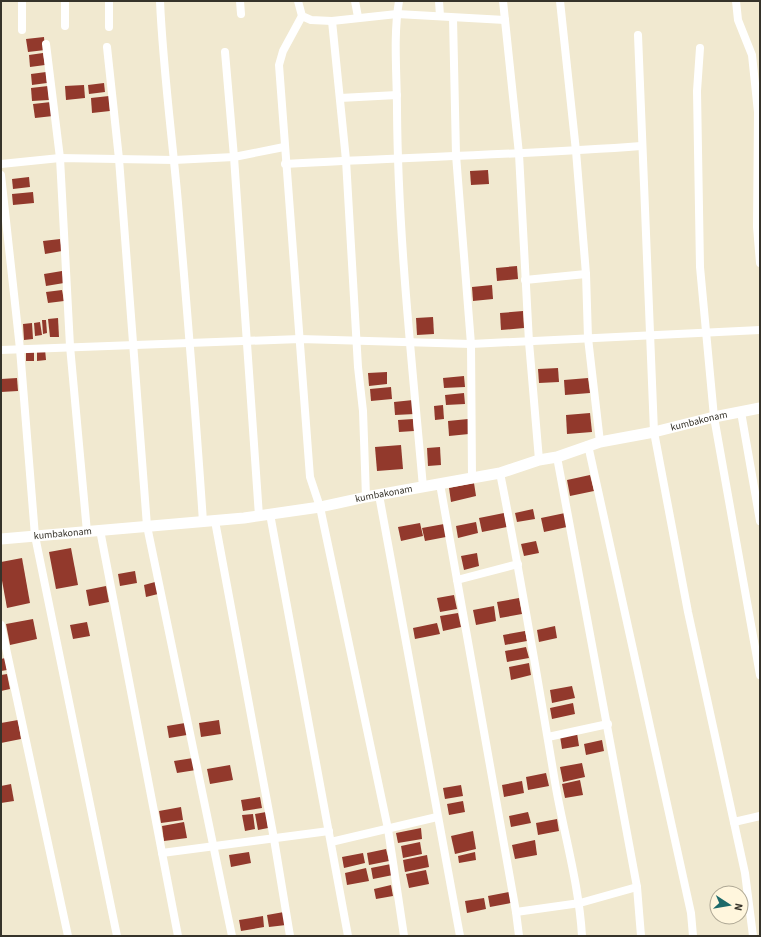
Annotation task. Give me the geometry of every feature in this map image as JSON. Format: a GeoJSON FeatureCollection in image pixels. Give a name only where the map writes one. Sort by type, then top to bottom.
{"type":"FeatureCollection","features":[{"type":"Feature","properties":{"kind":"street"},"geometry":{"type":"LineString","coordinates":[[22,1],[22,30]]}},
{"type":"Feature","properties":{"kind":"street"},"geometry":{"type":"LineString","coordinates":[[65,1],[65,26]]}},
{"type":"Feature","properties":{"kind":"street"},"geometry":{"type":"LineString","coordinates":[[109,1],[109,27]]}},
{"type":"Feature","properties":{"kind":"street"},"geometry":{"type":"LineString","coordinates":[[160,1],[163,63],[174,160],[191,343],[203,522]]}},
{"type":"Feature","properties":{"kind":"street"},"geometry":{"type":"LineString","coordinates":[[240,1],[241,14]]}},
{"type":"Feature","properties":{"kind":"street"},"geometry":{"type":"LineString","coordinates":[[298,1],[302,16],[283,51],[279,65],[285,164],[310,477],[320,507],[388,828],[404,936]]}},
{"type":"Feature","properties":{"kind":"street"},"geometry":{"type":"LineString","coordinates":[[355,1],[358,17]]}},
{"type":"Feature","properties":{"kind":"street"},"geometry":{"type":"LineString","coordinates":[[399,1],[397,14],[398,158],[410,343],[423,487]]}},
{"type":"Feature","properties":{"kind":"street"},"geometry":{"type":"LineString","coordinates":[[439,1],[440,16]]}},
{"type":"Feature","properties":{"kind":"street"},"geometry":{"type":"LineString","coordinates":[[503,1],[519,154],[529,342],[540,460]]}},
{"type":"Feature","properties":{"kind":"street"},"geometry":{"type":"LineString","coordinates":[[560,1],[576,151],[586,274],[588,338],[600,442]]}},
{"type":"Feature","properties":{"kind":"street"},"geometry":{"type":"LineString","coordinates":[[736,1],[738,20],[752,55],[758,112],[758,227],[760,263]]}},
{"type":"Feature","properties":{"kind":"street"},"geometry":{"type":"LineString","coordinates":[[302,16],[311,20],[332,21],[397,14],[505,20]]}},
{"type":"Feature","properties":{"kind":"street"},"geometry":{"type":"LineString","coordinates":[[453,18],[456,155],[471,344],[472,478]]}},
{"type":"Feature","properties":{"kind":"street"},"geometry":{"type":"LineString","coordinates":[[332,21],[346,160],[356,340],[363,411],[366,497]]}},
{"type":"Feature","properties":{"kind":"street"},"geometry":{"type":"LineString","coordinates":[[638,35],[641,146],[652,336],[654,432],[688,612],[745,873],[753,936]]}},
{"type":"Feature","properties":{"kind":"street"},"geometry":{"type":"LineString","coordinates":[[46,44],[60,158],[70,346],[87,532]]}},
{"type":"Feature","properties":{"kind":"street"},"geometry":{"type":"LineString","coordinates":[[107,47],[119,159],[147,526],[232,936]]}},
{"type":"Feature","properties":{"kind":"street"},"geometry":{"type":"LineString","coordinates":[[700,48],[697,91],[700,259],[714,417],[760,675]]}},
{"type":"Feature","properties":{"kind":"street"},"geometry":{"type":"LineString","coordinates":[[225,52],[234,157],[259,516]]}},
{"type":"Feature","properties":{"kind":"street"},"geometry":{"type":"LineString","coordinates":[[340,98],[397,95]]}},
{"type":"Feature","properties":{"kind":"street"},"geometry":{"type":"LineString","coordinates":[[285,164],[456,155],[519,154],[641,146]]}},
{"type":"Feature","properties":{"kind":"street"},"geometry":{"type":"LineString","coordinates":[[1,164],[60,158],[174,160],[234,157],[284,147]]}},
{"type":"Feature","properties":{"kind":"street"},"geometry":{"type":"LineString","coordinates":[[1,176],[20,349],[35,536],[117,936]]}},
{"type":"Feature","properties":{"kind":"street"},"geometry":{"type":"LineString","coordinates":[[525,280],[586,274]]}},
{"type":"Feature","properties":{"kind":"street"},"geometry":{"type":"LineString","coordinates":[[1,350],[70,346],[133,346],[300,339],[471,344],[760,330]]}},
{"type":"Feature","properties":{"kind":"street","name":"kumbakonam"},"geometry":{"type":"LineString","coordinates":[[1,539],[215,521],[320,507],[379,494],[500,473],[540,460],[557,457],[588,445],[760,408]]}},
{"type":"Feature","properties":{"kind":"street"},"geometry":{"type":"LineString","coordinates":[[741,412],[760,521]]}},
{"type":"Feature","properties":{"kind":"street"},"geometry":{"type":"LineString","coordinates":[[588,445],[691,913],[693,936]]}},
{"type":"Feature","properties":{"kind":"street"},"geometry":{"type":"LineString","coordinates":[[557,457],[608,724],[637,887],[641,936]]}},
{"type":"Feature","properties":{"kind":"street"},"geometry":{"type":"LineString","coordinates":[[500,473],[518,564],[556,789],[580,903],[582,936]]}},
{"type":"Feature","properties":{"kind":"street"},"geometry":{"type":"LineString","coordinates":[[440,484],[519,936]]}},
{"type":"Feature","properties":{"kind":"street"},"geometry":{"type":"LineString","coordinates":[[379,494],[460,936]]}},
{"type":"Feature","properties":{"kind":"street"},"geometry":{"type":"LineString","coordinates":[[270,514],[348,936]]}},
{"type":"Feature","properties":{"kind":"street"},"geometry":{"type":"LineString","coordinates":[[215,521],[274,839],[290,936]]}},
{"type":"Feature","properties":{"kind":"street"},"geometry":{"type":"LineString","coordinates":[[100,530],[178,936]]}},
{"type":"Feature","properties":{"kind":"street"},"geometry":{"type":"LineString","coordinates":[[457,580],[518,564]]}},
{"type":"Feature","properties":{"kind":"street"},"geometry":{"type":"LineString","coordinates":[[1,625],[68,936]]}},
{"type":"Feature","properties":{"kind":"street"},"geometry":{"type":"LineString","coordinates":[[548,737],[608,724]]}},
{"type":"Feature","properties":{"kind":"street"},"geometry":{"type":"LineString","coordinates":[[734,822],[760,816]]}},
{"type":"Feature","properties":{"kind":"street"},"geometry":{"type":"LineString","coordinates":[[331,842],[437,817]]}},
{"type":"Feature","properties":{"kind":"street"},"geometry":{"type":"LineString","coordinates":[[162,853],[329,832]]}},
{"type":"Feature","properties":{"kind":"street"},"geometry":{"type":"LineString","coordinates":[[516,912],[580,903],[637,887]]}},
{"type":"Feature","properties":{"kind":"building"},"geometry":{"type":"Polygon","coordinates":[[[44,37],[45,50],[28,52],[26,39],[44,37]]]}},
{"type":"Feature","properties":{"kind":"building"},"geometry":{"type":"Polygon","coordinates":[[[43,53],[45,65],[30,67],[29,55],[43,53]]]}},
{"type":"Feature","properties":{"kind":"building"},"geometry":{"type":"Polygon","coordinates":[[[46,72],[47,83],[32,85],[31,74],[46,72]]]}},
{"type":"Feature","properties":{"kind":"building"},"geometry":{"type":"Polygon","coordinates":[[[104,83],[105,92],[89,94],[88,85],[104,83]]]}},
{"type":"Feature","properties":{"kind":"building"},"geometry":{"type":"Polygon","coordinates":[[[84,85],[85,98],[66,100],[65,86],[84,85]]]}},
{"type":"Feature","properties":{"kind":"building"},"geometry":{"type":"Polygon","coordinates":[[[48,86],[49,100],[32,101],[31,88],[48,86]]]}},
{"type":"Feature","properties":{"kind":"building"},"geometry":{"type":"Polygon","coordinates":[[[109,96],[110,111],[92,113],[91,98],[109,96]]]}},
{"type":"Feature","properties":{"kind":"building"},"geometry":{"type":"Polygon","coordinates":[[[51,102],[53,116],[35,118],[33,104],[51,102]]]}},
{"type":"Feature","properties":{"kind":"building"},"geometry":{"type":"Polygon","coordinates":[[[488,170],[489,184],[471,185],[470,171],[488,170]]]}},
{"type":"Feature","properties":{"kind":"building"},"geometry":{"type":"Polygon","coordinates":[[[29,177],[30,187],[13,189],[12,179],[29,177]]]}},
{"type":"Feature","properties":{"kind":"building"},"geometry":{"type":"Polygon","coordinates":[[[33,192],[34,203],[13,205],[12,194],[33,192]]]}},
{"type":"Feature","properties":{"kind":"building"},"geometry":{"type":"Polygon","coordinates":[[[60,239],[62,251],[45,254],[43,241],[60,239]]]}},
{"type":"Feature","properties":{"kind":"building"},"geometry":{"type":"Polygon","coordinates":[[[517,266],[518,279],[497,281],[496,268],[517,266]]]}},
{"type":"Feature","properties":{"kind":"building"},"geometry":{"type":"Polygon","coordinates":[[[62,271],[64,283],[46,286],[44,274],[62,271]]]}},
{"type":"Feature","properties":{"kind":"building"},"geometry":{"type":"Polygon","coordinates":[[[492,285],[493,299],[473,301],[472,287],[492,285]]]}},
{"type":"Feature","properties":{"kind":"building"},"geometry":{"type":"Polygon","coordinates":[[[62,290],[64,301],[48,303],[46,292],[62,290]]]}},
{"type":"Feature","properties":{"kind":"building"},"geometry":{"type":"Polygon","coordinates":[[[523,311],[524,328],[501,330],[500,313],[523,311]]]}},
{"type":"Feature","properties":{"kind":"building"},"geometry":{"type":"Polygon","coordinates":[[[433,317],[434,334],[417,335],[416,318],[433,317]]]}},
{"type":"Feature","properties":{"kind":"building"},"geometry":{"type":"Polygon","coordinates":[[[58,318],[59,337],[50,337],[48,319],[58,318]]]}},
{"type":"Feature","properties":{"kind":"building"},"geometry":{"type":"Polygon","coordinates":[[[42,320],[46,320],[47,333],[43,334],[42,320]]]}},
{"type":"Feature","properties":{"kind":"building"},"geometry":{"type":"Polygon","coordinates":[[[40,322],[42,335],[35,336],[34,323],[40,322]]]}},
{"type":"Feature","properties":{"kind":"building"},"geometry":{"type":"Polygon","coordinates":[[[32,323],[33,339],[24,340],[23,324],[32,323]]]}},
{"type":"Feature","properties":{"kind":"building"},"geometry":{"type":"Polygon","coordinates":[[[45,349],[46,360],[37,361],[37,350],[45,349]]]}},
{"type":"Feature","properties":{"kind":"building"},"geometry":{"type":"Polygon","coordinates":[[[34,350],[34,361],[26,361],[26,351],[34,350]]]}},
{"type":"Feature","properties":{"kind":"building"},"geometry":{"type":"Polygon","coordinates":[[[558,368],[559,382],[539,383],[538,369],[558,368]]]}},
{"type":"Feature","properties":{"kind":"building"},"geometry":{"type":"Polygon","coordinates":[[[387,372],[387,384],[369,386],[368,373],[387,372]]]}},
{"type":"Feature","properties":{"kind":"building"},"geometry":{"type":"Polygon","coordinates":[[[464,376],[465,387],[444,388],[443,378],[464,376]]]}},
{"type":"Feature","properties":{"kind":"building"},"geometry":{"type":"Polygon","coordinates":[[[17,378],[18,391],[1,392],[1,379],[17,378]]]}},
{"type":"Feature","properties":{"kind":"building"},"geometry":{"type":"Polygon","coordinates":[[[588,378],[590,393],[565,395],[564,380],[588,378]]]}},
{"type":"Feature","properties":{"kind":"building"},"geometry":{"type":"Polygon","coordinates":[[[391,387],[392,399],[371,401],[370,389],[391,387]]]}},
{"type":"Feature","properties":{"kind":"building"},"geometry":{"type":"Polygon","coordinates":[[[464,393],[465,404],[446,405],[445,395],[464,393]]]}},
{"type":"Feature","properties":{"kind":"building"},"geometry":{"type":"Polygon","coordinates":[[[413,400],[415,414],[395,415],[394,402],[413,400]]]}},
{"type":"Feature","properties":{"kind":"building"},"geometry":{"type":"Polygon","coordinates":[[[443,405],[444,419],[435,420],[434,406],[443,405]]]}},
{"type":"Feature","properties":{"kind":"building"},"geometry":{"type":"Polygon","coordinates":[[[590,413],[592,432],[567,434],[566,415],[590,413]]]}},
{"type":"Feature","properties":{"kind":"building"},"geometry":{"type":"Polygon","coordinates":[[[413,419],[414,431],[399,432],[398,420],[413,419]]]}},
{"type":"Feature","properties":{"kind":"building"},"geometry":{"type":"Polygon","coordinates":[[[468,419],[469,434],[449,436],[448,421],[468,419]]]}},
{"type":"Feature","properties":{"kind":"building"},"geometry":{"type":"Polygon","coordinates":[[[401,445],[403,469],[377,471],[375,447],[401,445]]]}},
{"type":"Feature","properties":{"kind":"building"},"geometry":{"type":"Polygon","coordinates":[[[440,447],[441,465],[428,466],[427,448],[440,447]]]}},
{"type":"Feature","properties":{"kind":"building"},"geometry":{"type":"Polygon","coordinates":[[[590,475],[594,491],[570,496],[567,480],[590,475]]]}},
{"type":"Feature","properties":{"kind":"building"},"geometry":{"type":"Polygon","coordinates":[[[474,483],[476,496],[451,502],[449,488],[474,483]]]}},
{"type":"Feature","properties":{"kind":"building"},"geometry":{"type":"Polygon","coordinates":[[[533,509],[535,519],[517,522],[515,513],[533,509]]]}},
{"type":"Feature","properties":{"kind":"building"},"geometry":{"type":"Polygon","coordinates":[[[504,513],[507,527],[482,532],[479,518],[504,513]]]}},
{"type":"Feature","properties":{"kind":"building"},"geometry":{"type":"Polygon","coordinates":[[[565,513],[567,527],[544,532],[541,518],[565,513]]]}},
{"type":"Feature","properties":{"kind":"building"},"geometry":{"type":"Polygon","coordinates":[[[476,522],[478,533],[458,538],[456,526],[476,522]]]}},
{"type":"Feature","properties":{"kind":"building"},"geometry":{"type":"Polygon","coordinates":[[[420,523],[423,536],[401,541],[398,527],[420,523]]]}},
{"type":"Feature","properties":{"kind":"building"},"geometry":{"type":"Polygon","coordinates":[[[444,524],[446,537],[425,541],[422,528],[444,524]]]}},
{"type":"Feature","properties":{"kind":"building"},"geometry":{"type":"Polygon","coordinates":[[[536,541],[539,553],[524,556],[521,544],[536,541]]]}},
{"type":"Feature","properties":{"kind":"building"},"geometry":{"type":"Polygon","coordinates":[[[71,548],[78,585],[56,589],[49,552],[71,548]]]}},
{"type":"Feature","properties":{"kind":"building"},"geometry":{"type":"Polygon","coordinates":[[[477,553],[479,566],[464,570],[461,556],[477,553]]]}},
{"type":"Feature","properties":{"kind":"building"},"geometry":{"type":"Polygon","coordinates":[[[22,558],[30,603],[7,608],[1,575],[1,562],[22,558]]]}},
{"type":"Feature","properties":{"kind":"building"},"geometry":{"type":"Polygon","coordinates":[[[135,571],[137,583],[120,586],[118,574],[135,571]]]}},
{"type":"Feature","properties":{"kind":"building"},"geometry":{"type":"Polygon","coordinates":[[[155,582],[158,594],[146,597],[144,585],[155,582]]]}},
{"type":"Feature","properties":{"kind":"building"},"geometry":{"type":"Polygon","coordinates":[[[106,586],[109,602],[89,606],[86,590],[106,586]]]}},
{"type":"Feature","properties":{"kind":"building"},"geometry":{"type":"Polygon","coordinates":[[[454,595],[457,609],[440,612],[437,598],[454,595]]]}},
{"type":"Feature","properties":{"kind":"building"},"geometry":{"type":"Polygon","coordinates":[[[519,598],[522,614],[500,618],[497,602],[519,598]]]}},
{"type":"Feature","properties":{"kind":"building"},"geometry":{"type":"Polygon","coordinates":[[[494,606],[496,621],[476,625],[473,610],[494,606]]]}},
{"type":"Feature","properties":{"kind":"building"},"geometry":{"type":"Polygon","coordinates":[[[458,613],[461,627],[443,631],[440,616],[458,613]]]}},
{"type":"Feature","properties":{"kind":"building"},"geometry":{"type":"Polygon","coordinates":[[[33,619],[37,639],[10,645],[6,624],[33,619]]]}},
{"type":"Feature","properties":{"kind":"building"},"geometry":{"type":"Polygon","coordinates":[[[87,622],[90,636],[73,639],[70,625],[87,622]]]}},
{"type":"Feature","properties":{"kind":"building"},"geometry":{"type":"Polygon","coordinates":[[[437,623],[440,634],[415,639],[413,628],[437,623]]]}},
{"type":"Feature","properties":{"kind":"building"},"geometry":{"type":"Polygon","coordinates":[[[555,626],[557,638],[539,642],[537,630],[555,626]]]}},
{"type":"Feature","properties":{"kind":"building"},"geometry":{"type":"Polygon","coordinates":[[[525,631],[527,641],[505,645],[503,635],[525,631]]]}},
{"type":"Feature","properties":{"kind":"building"},"geometry":{"type":"Polygon","coordinates":[[[526,647],[529,658],[507,662],[505,651],[526,647]]]}},
{"type":"Feature","properties":{"kind":"building"},"geometry":{"type":"Polygon","coordinates":[[[5,658],[7,670],[1,671],[1,659],[5,658]]]}},
{"type":"Feature","properties":{"kind":"building"},"geometry":{"type":"Polygon","coordinates":[[[529,663],[531,675],[511,680],[509,667],[529,663]]]}},
{"type":"Feature","properties":{"kind":"building"},"geometry":{"type":"Polygon","coordinates":[[[7,674],[10,689],[1,691],[1,675],[7,674]]]}},
{"type":"Feature","properties":{"kind":"building"},"geometry":{"type":"Polygon","coordinates":[[[572,686],[575,698],[552,703],[550,690],[572,686]]]}},
{"type":"Feature","properties":{"kind":"building"},"geometry":{"type":"Polygon","coordinates":[[[573,703],[575,714],[552,719],[550,708],[573,703]]]}},
{"type":"Feature","properties":{"kind":"building"},"geometry":{"type":"Polygon","coordinates":[[[18,720],[21,739],[1,743],[1,723],[18,720]]]}},
{"type":"Feature","properties":{"kind":"building"},"geometry":{"type":"Polygon","coordinates":[[[219,720],[221,734],[201,737],[199,723],[219,720]]]}},
{"type":"Feature","properties":{"kind":"building"},"geometry":{"type":"Polygon","coordinates":[[[185,723],[187,735],[169,738],[167,726],[185,723]]]}},
{"type":"Feature","properties":{"kind":"building"},"geometry":{"type":"Polygon","coordinates":[[[577,733],[579,746],[562,749],[560,736],[577,733]]]}},
{"type":"Feature","properties":{"kind":"building"},"geometry":{"type":"Polygon","coordinates":[[[602,740],[604,751],[586,755],[584,744],[602,740]]]}},
{"type":"Feature","properties":{"kind":"building"},"geometry":{"type":"Polygon","coordinates":[[[193,758],[196,770],[177,773],[174,761],[193,758]]]}},
{"type":"Feature","properties":{"kind":"building"},"geometry":{"type":"Polygon","coordinates":[[[582,763],[585,777],[563,782],[560,767],[582,763]]]}},
{"type":"Feature","properties":{"kind":"building"},"geometry":{"type":"Polygon","coordinates":[[[230,765],[233,780],[210,784],[207,769],[230,765]]]}},
{"type":"Feature","properties":{"kind":"building"},"geometry":{"type":"Polygon","coordinates":[[[546,773],[549,786],[528,790],[526,777],[546,773]]]}},
{"type":"Feature","properties":{"kind":"building"},"geometry":{"type":"Polygon","coordinates":[[[580,780],[583,795],[565,798],[562,784],[580,780]]]}},
{"type":"Feature","properties":{"kind":"building"},"geometry":{"type":"Polygon","coordinates":[[[522,781],[524,793],[504,797],[502,785],[522,781]]]}},
{"type":"Feature","properties":{"kind":"building"},"geometry":{"type":"Polygon","coordinates":[[[11,784],[14,801],[1,803],[1,786],[11,784]]]}},
{"type":"Feature","properties":{"kind":"building"},"geometry":{"type":"Polygon","coordinates":[[[461,785],[463,796],[445,799],[443,788],[461,785]]]}},
{"type":"Feature","properties":{"kind":"building"},"geometry":{"type":"Polygon","coordinates":[[[260,797],[262,808],[243,811],[241,800],[260,797]]]}},
{"type":"Feature","properties":{"kind":"building"},"geometry":{"type":"Polygon","coordinates":[[[463,801],[465,812],[449,815],[447,804],[463,801]]]}},
{"type":"Feature","properties":{"kind":"building"},"geometry":{"type":"Polygon","coordinates":[[[181,807],[183,820],[161,823],[159,811],[181,807]]]}},
{"type":"Feature","properties":{"kind":"building"},"geometry":{"type":"Polygon","coordinates":[[[266,812],[268,828],[258,830],[255,814],[266,812]]]}},
{"type":"Feature","properties":{"kind":"building"},"geometry":{"type":"Polygon","coordinates":[[[528,812],[531,823],[511,827],[509,816],[528,812]]]}},
{"type":"Feature","properties":{"kind":"building"},"geometry":{"type":"Polygon","coordinates":[[[253,814],[255,829],[245,831],[242,815],[253,814]]]}},
{"type":"Feature","properties":{"kind":"building"},"geometry":{"type":"Polygon","coordinates":[[[557,819],[559,831],[538,835],[536,823],[557,819]]]}},
{"type":"Feature","properties":{"kind":"building"},"geometry":{"type":"Polygon","coordinates":[[[184,822],[187,838],[164,841],[162,826],[184,822]]]}},
{"type":"Feature","properties":{"kind":"building"},"geometry":{"type":"Polygon","coordinates":[[[421,828],[422,839],[398,843],[396,833],[421,828]]]}},
{"type":"Feature","properties":{"kind":"building"},"geometry":{"type":"Polygon","coordinates":[[[473,831],[476,849],[455,854],[451,836],[473,831]]]}},
{"type":"Feature","properties":{"kind":"building"},"geometry":{"type":"Polygon","coordinates":[[[535,840],[537,855],[515,859],[512,845],[535,840]]]}},
{"type":"Feature","properties":{"kind":"building"},"geometry":{"type":"Polygon","coordinates":[[[420,842],[422,854],[403,858],[401,846],[420,842]]]}},
{"type":"Feature","properties":{"kind":"building"},"geometry":{"type":"Polygon","coordinates":[[[386,849],[389,861],[369,865],[367,853],[386,849]]]}},
{"type":"Feature","properties":{"kind":"building"},"geometry":{"type":"Polygon","coordinates":[[[249,852],[251,863],[231,867],[229,855],[249,852]]]}},
{"type":"Feature","properties":{"kind":"building"},"geometry":{"type":"Polygon","coordinates":[[[475,852],[476,860],[459,863],[458,856],[475,852]]]}},
{"type":"Feature","properties":{"kind":"building"},"geometry":{"type":"Polygon","coordinates":[[[363,853],[365,863],[344,868],[342,857],[363,853]]]}},
{"type":"Feature","properties":{"kind":"building"},"geometry":{"type":"Polygon","coordinates":[[[427,855],[429,867],[405,872],[403,860],[427,855]]]}},
{"type":"Feature","properties":{"kind":"building"},"geometry":{"type":"Polygon","coordinates":[[[391,864],[393,875],[373,879],[371,868],[391,864]]]}},
{"type":"Feature","properties":{"kind":"building"},"geometry":{"type":"Polygon","coordinates":[[[366,868],[369,881],[347,885],[345,873],[366,868]]]}},
{"type":"Feature","properties":{"kind":"building"},"geometry":{"type":"Polygon","coordinates":[[[426,870],[429,884],[409,888],[406,874],[426,870]]]}},
{"type":"Feature","properties":{"kind":"building"},"geometry":{"type":"Polygon","coordinates":[[[391,885],[393,896],[376,899],[374,889],[391,885]]]}},
{"type":"Feature","properties":{"kind":"building"},"geometry":{"type":"Polygon","coordinates":[[[509,892],[511,903],[490,907],[488,896],[509,892]]]}},
{"type":"Feature","properties":{"kind":"building"},"geometry":{"type":"Polygon","coordinates":[[[484,898],[486,909],[467,913],[465,901],[484,898]]]}},
{"type":"Feature","properties":{"kind":"building"},"geometry":{"type":"Polygon","coordinates":[[[284,912],[286,925],[269,927],[267,915],[284,912]]]}},
{"type":"Feature","properties":{"kind":"building"},"geometry":{"type":"Polygon","coordinates":[[[263,916],[264,927],[241,931],[239,920],[263,916]]]}}]}
